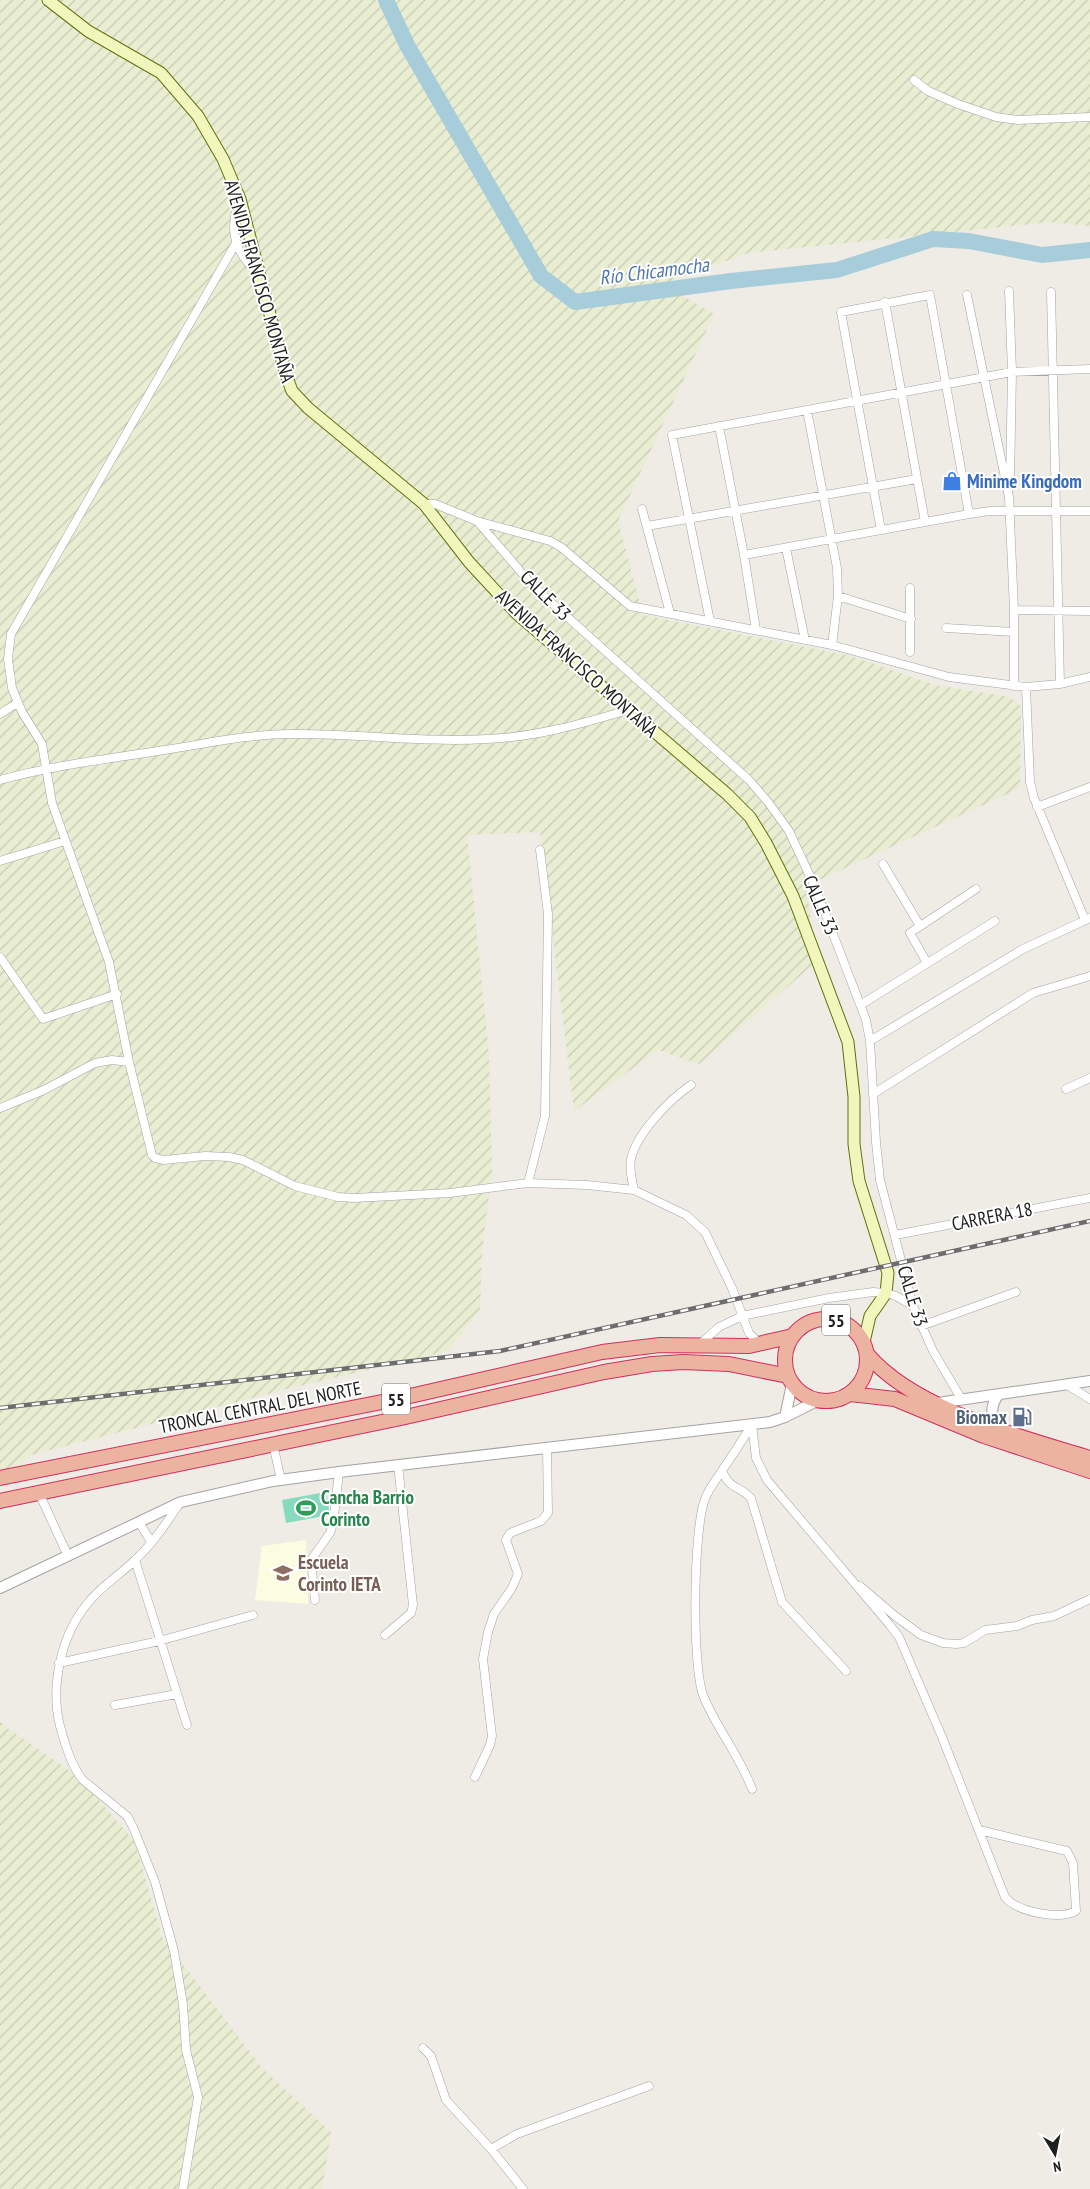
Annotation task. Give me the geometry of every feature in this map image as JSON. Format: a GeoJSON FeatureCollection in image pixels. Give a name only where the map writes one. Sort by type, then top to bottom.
{"type":"FeatureCollection","features":[{"type":"Feature","properties":{"kind":"highway","name":"55"},"geometry":{"type":"LineString","coordinates":[[793,1336],[813,1321],[830,1319],[838,1321],[853,1329],[865,1348],[892,1378],[938,1403],[1000,1430],[1090,1458]]}},
{"type":"Feature","properties":{"kind":"highway","name":"TRONCAL CENTRAL DEL NORTE"},"geometry":{"type":"LineString","coordinates":[[0,1478],[396,1399],[602,1352],[644,1346],[698,1345],[732,1347],[760,1345],[793,1336]]}},
{"type":"Feature","properties":{"kind":"highway"},"geometry":{"type":"LineString","coordinates":[[790,1380],[785,1355],[793,1336]]}},
{"type":"Feature","properties":{"kind":"highway","name":"55"},"geometry":{"type":"LineString","coordinates":[[850,1394],[860,1385],[866,1373],[865,1348]]}},
{"type":"Feature","properties":{"kind":"highway","name":"TRONCAL CENTRAL DEL NORTE"},"geometry":{"type":"LineString","coordinates":[[0,1501],[604,1372],[652,1364],[710,1362],[747,1366],[790,1380]]}},
{"type":"Feature","properties":{"kind":"highway","name":"55"},"geometry":{"type":"LineString","coordinates":[[790,1380],[803,1395],[816,1401]]}},
{"type":"Feature","properties":{"kind":"highway"},"geometry":{"type":"LineString","coordinates":[[816,1401],[834,1401],[850,1394],[895,1399],[984,1436],[1090,1472]]}},
{"type":"Feature","properties":{"kind":"main road","name":"AVENIDA FRANCISCO MONTAÑA"},"geometry":{"type":"LineString","coordinates":[[48,0],[88,31],[160,73],[174,86],[198,116],[223,159],[240,198],[292,391],[308,408],[424,504],[469,562],[516,613],[726,794],[750,817],[766,843],[793,896],[848,1042],[854,1097],[854,1144],[859,1181],[869,1217],[887,1266],[886,1294]]}},
{"type":"Feature","properties":{"kind":"main road"},"geometry":{"type":"LineString","coordinates":[[865,1348],[870,1316],[886,1294]]}},
{"type":"Feature","properties":{"kind":"street"},"geometry":{"type":"LineString","coordinates":[[914,80],[928,91],[996,117],[1018,120],[1090,117]]}},
{"type":"Feature","properties":{"kind":"street"},"geometry":{"type":"LineString","coordinates":[[240,198],[234,213],[233,228],[236,242],[241,255],[259,274]]}},
{"type":"Feature","properties":{"kind":"street"},"geometry":{"type":"LineString","coordinates":[[236,242],[11,634],[8,659],[12,688],[17,703],[42,744],[52,803],[109,962],[117,994],[129,1062],[152,1155],[158,1159],[205,1156],[229,1157],[243,1160],[295,1186],[346,1198],[450,1193],[528,1184],[588,1185],[634,1190],[686,1215],[705,1232],[732,1288],[749,1333],[760,1345]]}},
{"type":"Feature","properties":{"kind":"street"},"geometry":{"type":"LineString","coordinates":[[1009,291],[1012,372],[1009,497]]}},
{"type":"Feature","properties":{"kind":"street"},"geometry":{"type":"LineString","coordinates":[[1051,292],[1060,684]]}},
{"type":"Feature","properties":{"kind":"street"},"geometry":{"type":"LineString","coordinates":[[880,530],[841,312],[885,302],[930,295],[969,514]]}},
{"type":"Feature","properties":{"kind":"street"},"geometry":{"type":"LineString","coordinates":[[967,295],[1011,511],[1014,686]]}},
{"type":"Feature","properties":{"kind":"street"},"geometry":{"type":"LineString","coordinates":[[885,302],[925,522]]}},
{"type":"Feature","properties":{"kind":"street"},"geometry":{"type":"LineString","coordinates":[[710,621],[672,435],[1012,372],[1090,369]]}},
{"type":"Feature","properties":{"kind":"street"},"geometry":{"type":"LineString","coordinates":[[807,410],[837,568],[838,596],[832,645]]}},
{"type":"Feature","properties":{"kind":"street"},"geometry":{"type":"LineString","coordinates":[[719,426],[744,555],[756,630]]}},
{"type":"Feature","properties":{"kind":"street"},"geometry":{"type":"LineString","coordinates":[[647,526],[917,478]]}},
{"type":"Feature","properties":{"kind":"street"},"geometry":{"type":"LineString","coordinates":[[424,504],[435,504],[477,521],[550,541],[560,547],[630,606],[832,645],[948,677],[1026,687],[1060,684],[1090,677]]}},
{"type":"Feature","properties":{"kind":"street"},"geometry":{"type":"LineString","coordinates":[[642,509],[670,613]]}},
{"type":"Feature","properties":{"kind":"street"},"geometry":{"type":"LineString","coordinates":[[744,555],[969,514],[1011,511],[1090,511]]}},
{"type":"Feature","properties":{"kind":"street","name":"CALLE 33"},"geometry":{"type":"LineString","coordinates":[[477,521],[534,587],[749,780],[768,802],[789,832],[811,879],[862,1004],[870,1041],[880,1180],[913,1306],[921,1326],[947,1376],[962,1400]]}},
{"type":"Feature","properties":{"kind":"street"},"geometry":{"type":"LineString","coordinates":[[786,548],[804,640]]}},
{"type":"Feature","properties":{"kind":"street"},"geometry":{"type":"LineString","coordinates":[[910,588],[910,652]]}},
{"type":"Feature","properties":{"kind":"street"},"geometry":{"type":"LineString","coordinates":[[838,596],[910,619]]}},
{"type":"Feature","properties":{"kind":"street"},"geometry":{"type":"LineString","coordinates":[[1014,610],[1090,610]]}},
{"type":"Feature","properties":{"kind":"street"},"geometry":{"type":"LineString","coordinates":[[946,628],[1014,632]]}},
{"type":"Feature","properties":{"kind":"street"},"geometry":{"type":"LineString","coordinates":[[0,664],[8,659]]}},
{"type":"Feature","properties":{"kind":"street"},"geometry":{"type":"LineString","coordinates":[[870,1041],[1023,949],[1088,919],[1037,807],[1030,782],[1026,687]]}},
{"type":"Feature","properties":{"kind":"street"},"geometry":{"type":"LineString","coordinates":[[0,714],[17,703]]}},
{"type":"Feature","properties":{"kind":"street"},"geometry":{"type":"LineString","coordinates":[[0,780],[46,768],[243,738],[289,734],[467,739],[515,737],[572,727],[628,710]]}},
{"type":"Feature","properties":{"kind":"street"},"geometry":{"type":"LineString","coordinates":[[1037,807],[1089,789]]}},
{"type":"Feature","properties":{"kind":"street"},"geometry":{"type":"LineString","coordinates":[[0,861],[65,841]]}},
{"type":"Feature","properties":{"kind":"street"},"geometry":{"type":"LineString","coordinates":[[528,1184],[545,1116],[548,914],[540,850]]}},
{"type":"Feature","properties":{"kind":"street"},"geometry":{"type":"LineString","coordinates":[[883,864],[920,926]]}},
{"type":"Feature","properties":{"kind":"street"},"geometry":{"type":"LineString","coordinates":[[927,964],[910,933],[976,889]]}},
{"type":"Feature","properties":{"kind":"street"},"geometry":{"type":"LineString","coordinates":[[862,1004],[995,921]]}},
{"type":"Feature","properties":{"kind":"street"},"geometry":{"type":"LineString","coordinates":[[0,957],[43,1019],[117,994]]}},
{"type":"Feature","properties":{"kind":"street"},"geometry":{"type":"LineString","coordinates":[[873,1094],[1034,993],[1090,976]]}},
{"type":"Feature","properties":{"kind":"street"},"geometry":{"type":"LineString","coordinates":[[0,1108],[44,1090],[95,1063],[112,1060],[129,1062]]}},
{"type":"Feature","properties":{"kind":"street"},"geometry":{"type":"LineString","coordinates":[[1066,1089],[1090,1078]]}},
{"type":"Feature","properties":{"kind":"street"},"geometry":{"type":"LineString","coordinates":[[634,1190],[630,1160],[639,1141],[662,1110],[679,1093],[691,1085]]}},
{"type":"Feature","properties":{"kind":"street","name":"CARRERA 18"},"geometry":{"type":"LineString","coordinates":[[895,1235],[1090,1198]]}},
{"type":"Feature","properties":{"kind":"street"},"geometry":{"type":"LineString","coordinates":[[698,1345],[719,1327],[742,1316],[846,1295],[873,1292],[886,1294],[896,1296],[913,1306]]}},
{"type":"Feature","properties":{"kind":"street"},"geometry":{"type":"LineString","coordinates":[[921,1326],[1016,1292]]}},
{"type":"Feature","properties":{"kind":"street"},"geometry":{"type":"LineString","coordinates":[[784,1417],[790,1380]]}},
{"type":"Feature","properties":{"kind":"street"},"geometry":{"type":"LineString","coordinates":[[938,1403],[1090,1381]]}},
{"type":"Feature","properties":{"kind":"street"},"geometry":{"type":"LineString","coordinates":[[1067,1385],[1090,1399]]}},
{"type":"Feature","properties":{"kind":"street"},"geometry":{"type":"LineString","coordinates":[[999,1394],[992,1409],[992,1417],[1000,1430]]}},
{"type":"Feature","properties":{"kind":"street"},"geometry":{"type":"LineString","coordinates":[[0,1588],[181,1502],[281,1480],[398,1464],[752,1425],[784,1417],[816,1401]]}},
{"type":"Feature","properties":{"kind":"street"},"geometry":{"type":"LineString","coordinates":[[752,1425],[705,1499],[701,1516],[696,1573],[699,1672],[702,1693],[708,1707],[743,1765],[752,1789]]}},
{"type":"Feature","properties":{"kind":"street"},"geometry":{"type":"LineString","coordinates":[[752,1425],[756,1458],[768,1480],[899,1637],[942,1738],[1001,1890],[1010,1902],[1036,1912],[1058,1914],[1076,1911],[1073,1862],[1067,1851],[979,1830]]}},
{"type":"Feature","properties":{"kind":"street"},"geometry":{"type":"LineString","coordinates":[[273,1444],[281,1480]]}},
{"type":"Feature","properties":{"kind":"street"},"geometry":{"type":"LineString","coordinates":[[475,1777],[490,1745],[492,1736],[483,1659],[488,1632],[494,1614],[517,1577],[516,1566],[506,1540],[510,1533],[541,1521],[548,1513],[547,1449]]}},
{"type":"Feature","properties":{"kind":"street"},"geometry":{"type":"LineString","coordinates":[[385,1634],[411,1613],[413,1605],[398,1464]]}},
{"type":"Feature","properties":{"kind":"street"},"geometry":{"type":"LineString","coordinates":[[722,1471],[728,1483],[751,1498],[782,1602],[846,1671]]}},
{"type":"Feature","properties":{"kind":"street"},"geometry":{"type":"LineString","coordinates":[[315,1600],[311,1560],[334,1524],[339,1472]]}},
{"type":"Feature","properties":{"kind":"street"},"geometry":{"type":"LineString","coordinates":[[38,1493],[68,1556]]}},
{"type":"Feature","properties":{"kind":"street"},"geometry":{"type":"LineString","coordinates":[[181,1502],[152,1542],[86,1604],[73,1627],[59,1663],[57,1715],[62,1736],[82,1779],[127,1816],[133,1827],[155,1882],[174,1951],[183,2004],[186,2050],[198,2097],[183,2189]]}},
{"type":"Feature","properties":{"kind":"street"},"geometry":{"type":"LineString","coordinates":[[139,1522],[152,1542]]}},
{"type":"Feature","properties":{"kind":"street"},"geometry":{"type":"LineString","coordinates":[[135,1560],[187,1725]]}},
{"type":"Feature","properties":{"kind":"street"},"geometry":{"type":"LineString","coordinates":[[852,1581],[921,1635],[944,1643],[964,1643],[985,1630],[1017,1626],[1032,1620],[1054,1616],[1090,1599]]}},
{"type":"Feature","properties":{"kind":"street"},"geometry":{"type":"LineString","coordinates":[[59,1663],[159,1641],[253,1615]]}},
{"type":"Feature","properties":{"kind":"street"},"geometry":{"type":"LineString","coordinates":[[114,1705],[177,1694]]}},
{"type":"Feature","properties":{"kind":"street"},"geometry":{"type":"LineString","coordinates":[[423,2048],[432,2056],[446,2100],[523,2189]]}},
{"type":"Feature","properties":{"kind":"street"},"geometry":{"type":"LineString","coordinates":[[490,2149],[517,2134],[649,2086]]}},
{"type":"Feature","properties":{"kind":"shaded area"},"geometry":{"type":"Polygon","coordinates":[[[0,0],[1090,0],[1090,226],[1051,222],[748,253],[663,284],[714,314],[618,521],[643,615],[851,656],[935,685],[1010,697],[1021,707],[1020,788],[806,886],[817,961],[699,1064],[658,1050],[574,1111],[540,832],[467,835],[489,1055],[492,1170],[482,1252],[480,1310],[448,1351],[291,1388],[31,1455],[0,1485],[0,0]]]}},
{"type":"Feature","properties":{"kind":"shaded area","name":"Escuela Corinto IETA"},"geometry":{"type":"Polygon","coordinates":[[[306,1540],[308,1604],[255,1600],[262,1546],[306,1540]]]}},
{"type":"Feature","properties":{"kind":"shaded area"},"geometry":{"type":"Polygon","coordinates":[[[0,1719],[3,1725],[79,1777],[135,1842],[162,1937],[263,2069],[331,2132],[322,2189],[0,2189],[0,1719]]]}},
{"type":"Feature","properties":{"kind":"green space","name":"Cancha Barrio Corinto"},"geometry":{"type":"Polygon","coordinates":[[[326,1492],[330,1515],[286,1523],[282,1500],[326,1492]]]}},
{"type":"Feature","properties":{"kind":"waterway","name":"Río Chicamocha"},"geometry":{"type":"LineString","coordinates":[[386,0],[407,45],[541,276],[575,302],[731,281],[837,270],[933,239],[969,241],[1042,255],[1090,250]]}},
{"type":"Feature","properties":{"kind":"railway"},"geometry":{"type":"LineString","coordinates":[[0,1408],[500,1351],[1090,1221]]}},
{"type":"Feature","properties":{"kind":"place","name":"Minime Kingdom"},"geometry":{"type":"Point","coordinates":[952,481]}},
{"type":"Feature","properties":{"kind":"place","name":"Biomax"},"geometry":{"type":"Point","coordinates":[1022,1417]}},
{"type":"Feature","properties":{"kind":"place","name":"Cancha Barrio Corinto"},"geometry":{"type":"Point","coordinates":[306,1508]}},
{"type":"Feature","properties":{"kind":"place","name":"Escuela Corinto IETA"},"geometry":{"type":"Point","coordinates":[283,1573]}}]}
